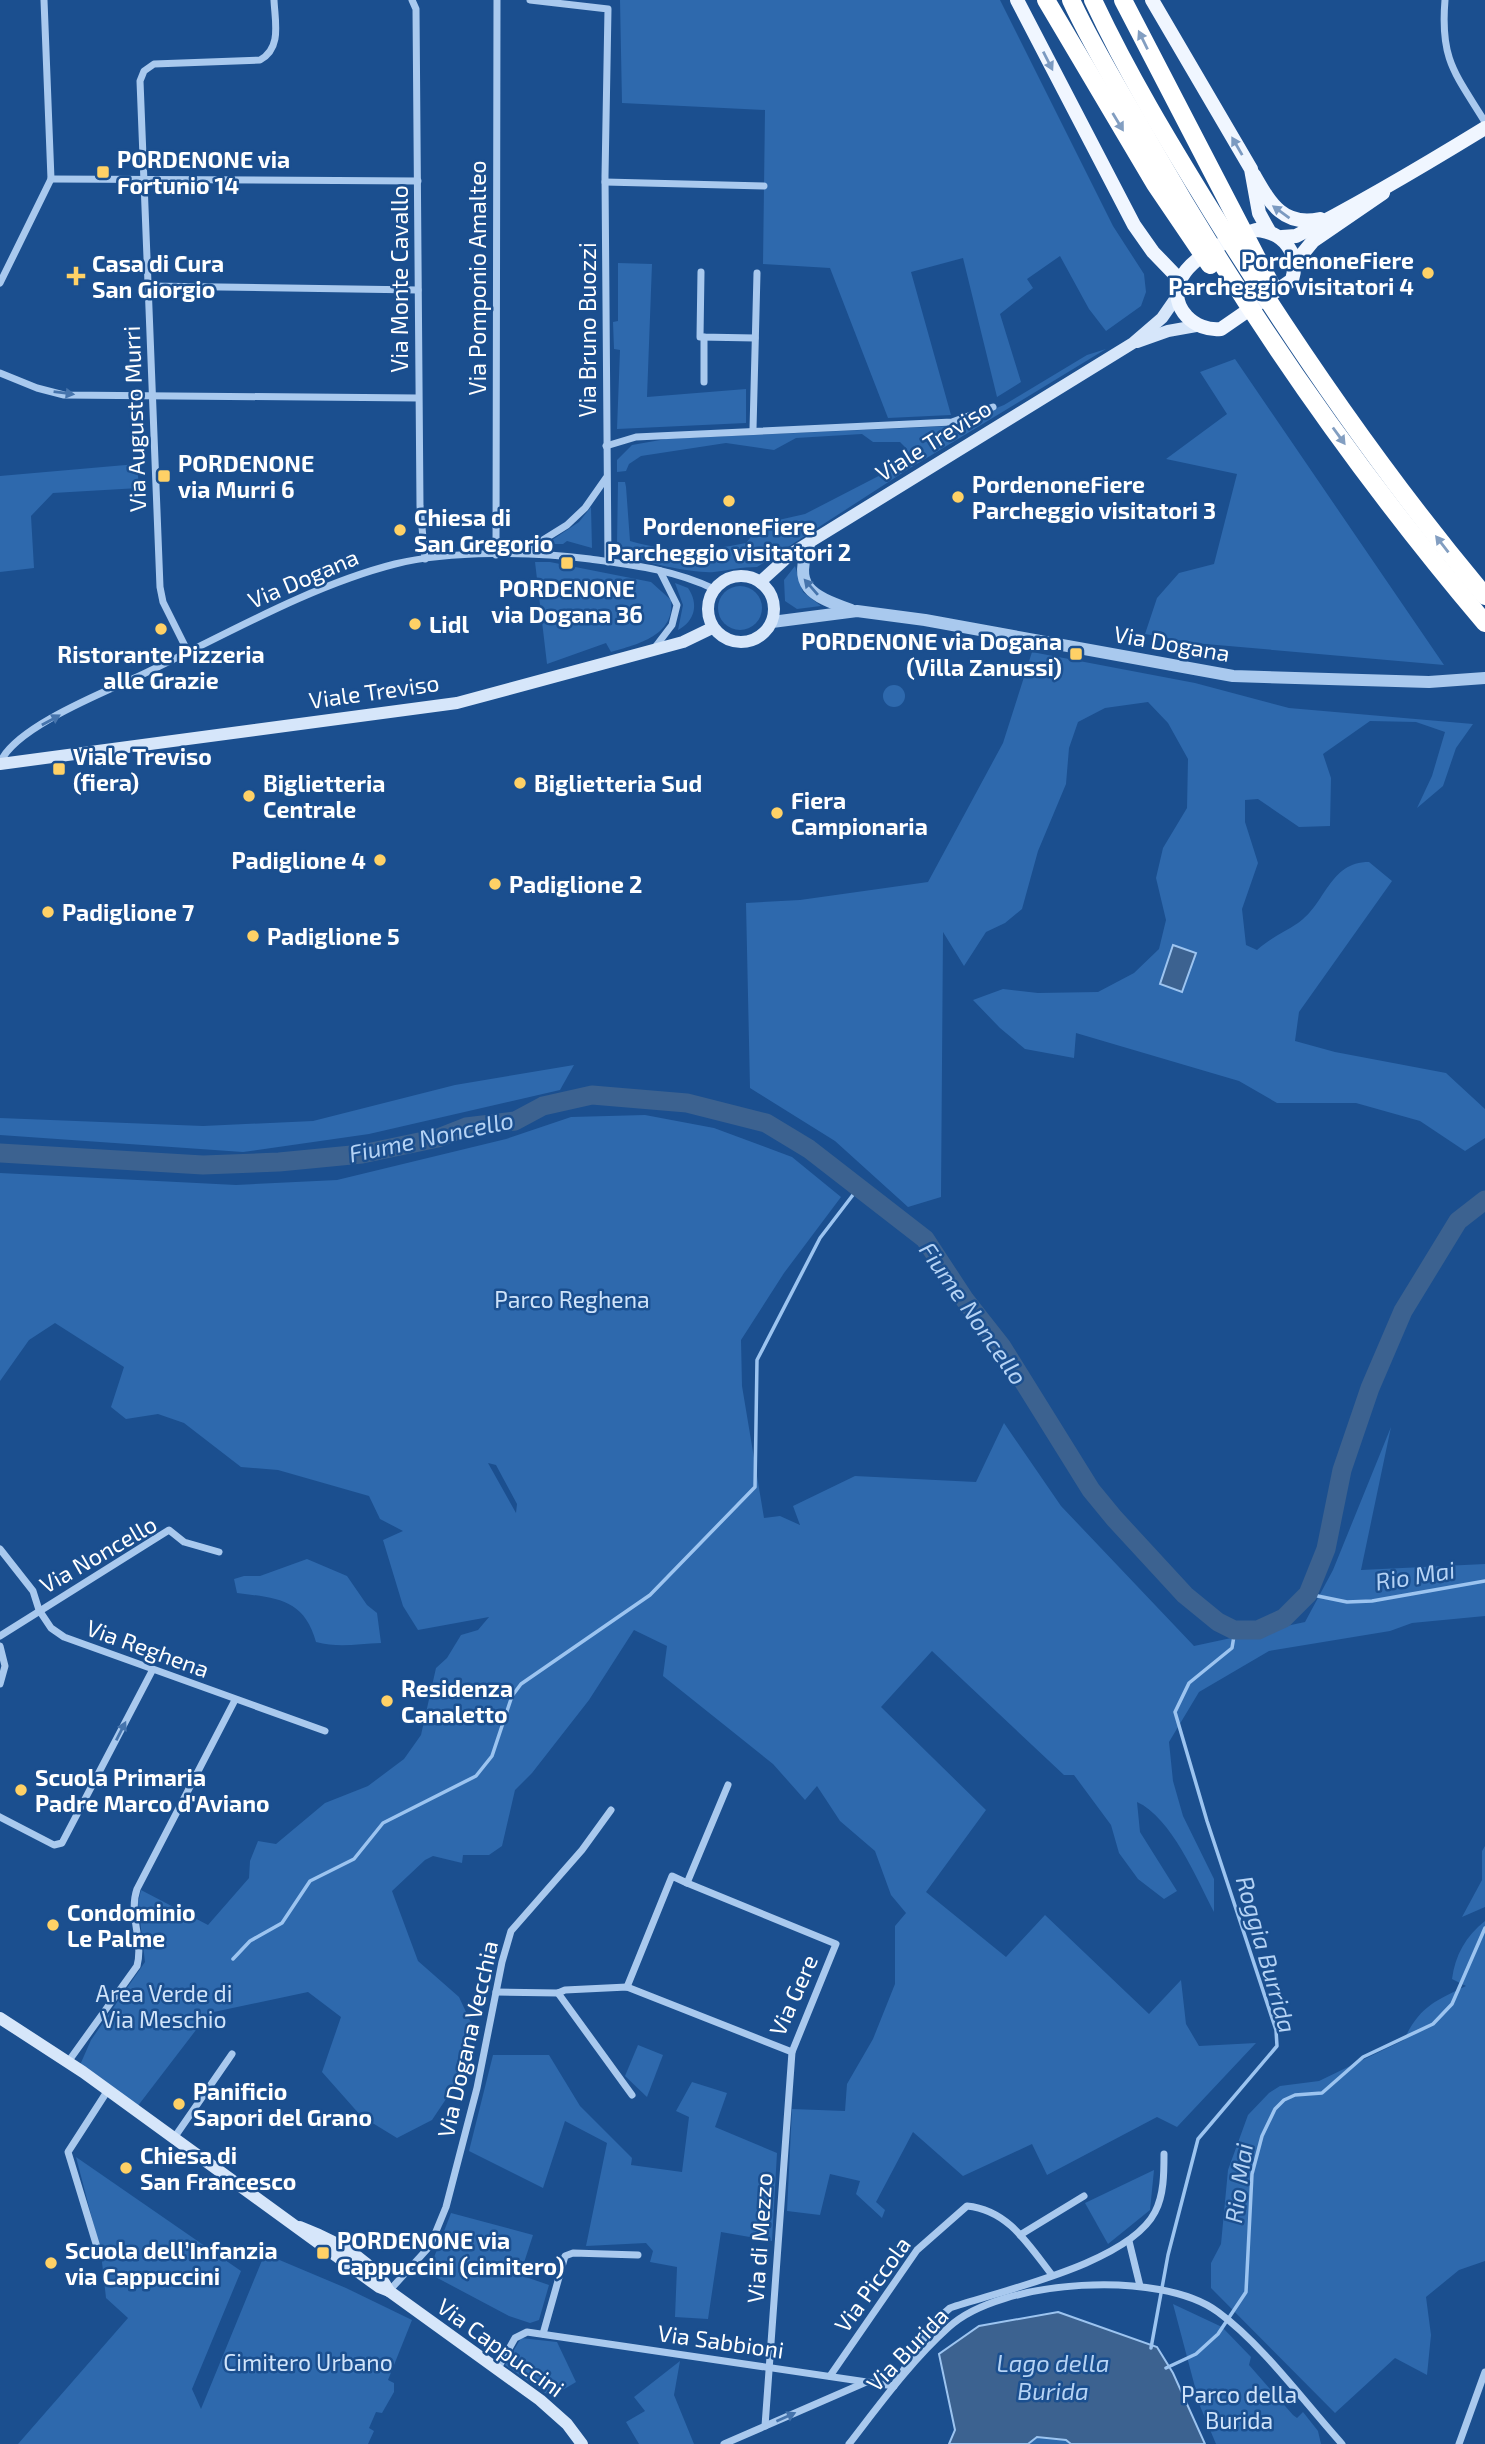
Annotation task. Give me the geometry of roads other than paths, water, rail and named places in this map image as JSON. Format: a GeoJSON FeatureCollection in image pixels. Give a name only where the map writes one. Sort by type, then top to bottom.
{"type":"FeatureCollection","features":[{"type":"Feature","properties":{"kind":"highway"},"geometry":{"type":"LineString","coordinates":[[1046,0],[1142,162],[1279,335],[1314,354],[1337,402],[1401,491],[1485,597]]}},
{"type":"Feature","properties":{"kind":"highway"},"geometry":{"type":"LineString","coordinates":[[1071,0],[1193,229]]}},
{"type":"Feature","properties":{"kind":"highway"},"geometry":{"type":"LineString","coordinates":[[1093,0],[1174,150],[1222,212]]}},
{"type":"Feature","properties":{"kind":"highway"},"geometry":{"type":"LineString","coordinates":[[1123,0],[1310,396],[1430,558],[1485,623]]}},
{"type":"Feature","properties":{"kind":"main road"},"geometry":{"type":"LineString","coordinates":[[1017,0],[1134,225],[1179,287],[1185,314],[1196,326]]}},
{"type":"Feature","properties":{"kind":"main road"},"geometry":{"type":"LineString","coordinates":[[1152,0],[1270,203],[1287,218],[1312,220],[1331,216]]}},
{"type":"Feature","properties":{"kind":"main road","name":"Viale Treviso"},"geometry":{"type":"LineString","coordinates":[[760,582],[792,553],[1133,343],[1162,318],[1189,268],[1229,240],[1256,230],[1296,236],[1370,193],[1390,186],[1485,128]]}},
{"type":"Feature","properties":{"kind":"main road"},"geometry":{"type":"LineString","coordinates":[[1251,169],[1259,214],[1290,248],[1295,263]]}},
{"type":"Feature","properties":{"kind":"main road","name":"Viale Treviso"},"geometry":{"type":"LineString","coordinates":[[1133,343],[1168,331],[1196,326],[1208,330],[1221,329],[1286,287],[1292,280],[1295,263],[1313,241],[1375,201],[1390,186]]}},
{"type":"Feature","properties":{"kind":"main road"},"geometry":{"type":"LineString","coordinates":[[741,576],[760,582],[773,600],[772,622],[759,638],[749,642],[728,640],[712,628],[707,608],[714,589],[731,577],[741,576]]}},
{"type":"Feature","properties":{"kind":"main road","name":"Viale Treviso"},"geometry":{"type":"LineString","coordinates":[[0,764],[457,703],[683,642],[712,628]]}},
{"type":"Feature","properties":{"kind":"main road","name":"Via Cappuccini"},"geometry":{"type":"LineString","coordinates":[[0,2018],[108,2090],[497,2370],[554,2412],[582,2444]]}},
{"type":"Feature","properties":{"kind":"street"},"geometry":{"type":"LineString","coordinates":[[0,283],[51,179],[44,0]]}},
{"type":"Feature","properties":{"kind":"street","name":"Via Augusto Murri"},"geometry":{"type":"LineString","coordinates":[[188,653],[163,602],[160,587],[141,81],[144,71],[154,64],[260,60],[271,54],[275,45],[274,0]]}},
{"type":"Feature","properties":{"kind":"street","name":"Via Monte Cavallo"},"geometry":{"type":"LineString","coordinates":[[412,0],[416,9],[418,398],[420,506],[425,559]]}},
{"type":"Feature","properties":{"kind":"street","name":"Via Pomponio Amalteo"},"geometry":{"type":"LineString","coordinates":[[496,555],[497,0]]}},
{"type":"Feature","properties":{"kind":"street","name":"Via Bruno Buozzi"},"geometry":{"type":"LineString","coordinates":[[530,0],[608,9],[605,182],[608,562]]}},
{"type":"Feature","properties":{"kind":"street"},"geometry":{"type":"LineString","coordinates":[[1445,0],[1442,35],[1451,65],[1485,122]]}},
{"type":"Feature","properties":{"kind":"street"},"geometry":{"type":"LineString","coordinates":[[51,179],[418,181]]}},
{"type":"Feature","properties":{"kind":"street"},"geometry":{"type":"LineString","coordinates":[[605,182],[764,186]]}},
{"type":"Feature","properties":{"kind":"street"},"geometry":{"type":"LineString","coordinates":[[701,272],[700,337],[755,338]]}},
{"type":"Feature","properties":{"kind":"street"},"geometry":{"type":"LineString","coordinates":[[753,429],[757,273]]}},
{"type":"Feature","properties":{"kind":"street"},"geometry":{"type":"LineString","coordinates":[[148,286],[418,290]]}},
{"type":"Feature","properties":{"kind":"street"},"geometry":{"type":"LineString","coordinates":[[704,337],[704,382]]}},
{"type":"Feature","properties":{"kind":"street"},"geometry":{"type":"LineString","coordinates":[[0,373],[37,388],[64,395],[418,398]]}},
{"type":"Feature","properties":{"kind":"street"},"geometry":{"type":"LineString","coordinates":[[606,446],[636,437],[753,429],[952,422],[993,407]]}},
{"type":"Feature","properties":{"kind":"street"},"geometry":{"type":"LineString","coordinates":[[521,554],[567,525],[586,508],[607,478]]}},
{"type":"Feature","properties":{"kind":"street","name":"Via Dogana"},"geometry":{"type":"LineString","coordinates":[[810,542],[801,564],[802,576],[812,592],[855,611]]}},
{"type":"Feature","properties":{"kind":"street","name":"Via Dogana"},"geometry":{"type":"LineString","coordinates":[[0,764],[4,752],[24,735],[188,653],[346,579],[425,559],[521,554],[608,562],[689,577],[714,589]]}},
{"type":"Feature","properties":{"kind":"street"},"geometry":{"type":"LineString","coordinates":[[654,649],[672,625],[677,605],[659,570]]}},
{"type":"Feature","properties":{"kind":"street","name":"Via Dogana"},"geometry":{"type":"LineString","coordinates":[[772,622],[855,611],[925,620],[1233,676],[1429,682],[1485,678]]}},
{"type":"Feature","properties":{"kind":"street","name":"Via Noncello"},"geometry":{"type":"LineString","coordinates":[[0,1636],[169,1530],[184,1542],[219,1552]]}},
{"type":"Feature","properties":{"kind":"street","name":"Via Reghena"},"geometry":{"type":"LineString","coordinates":[[0,1549],[33,1591],[39,1610],[51,1628],[64,1637],[152,1671],[325,1731]]}},
{"type":"Feature","properties":{"kind":"street"},"geometry":{"type":"LineString","coordinates":[[0,1646],[5,1665],[0,1684]]}},
{"type":"Feature","properties":{"kind":"street"},"geometry":{"type":"LineString","coordinates":[[0,1817],[54,1845],[62,1843],[152,1671]]}},
{"type":"Feature","properties":{"kind":"street"},"geometry":{"type":"LineString","coordinates":[[68,2062],[137,1966],[140,1950],[133,1905],[136,1889],[235,1700]]}},
{"type":"Feature","properties":{"kind":"street"},"geometry":{"type":"LineString","coordinates":[[627,1987],[672,1876],[687,1883],[728,1784]]}},
{"type":"Feature","properties":{"kind":"street","name":"Via Dogana Vecchia"},"geometry":{"type":"LineString","coordinates":[[389,2291],[430,2246],[446,2207],[477,2088],[511,1931],[582,1850],[611,1810]]}},
{"type":"Feature","properties":{"kind":"street","name":"Via Gere"},"geometry":{"type":"LineString","coordinates":[[496,1992],[558,1993],[565,1990],[627,1987],[792,2052],[836,1944],[687,1883]]}},
{"type":"Feature","properties":{"kind":"street"},"geometry":{"type":"LineString","coordinates":[[558,1993],[632,2095]]}},
{"type":"Feature","properties":{"kind":"street","name":"Via di Mezzo"},"geometry":{"type":"LineString","coordinates":[[765,2426],[792,2052]]}},
{"type":"Feature","properties":{"kind":"street"},"geometry":{"type":"LineString","coordinates":[[174,2138],[232,2054]]}},
{"type":"Feature","properties":{"kind":"street"},"geometry":{"type":"LineString","coordinates":[[97,2247],[68,2152],[108,2090]]}},
{"type":"Feature","properties":{"kind":"street"},"geometry":{"type":"LineString","coordinates":[[894,2386],[896,2377],[935,2321],[950,2308],[1078,2267],[1129,2241],[1155,2213],[1161,2196],[1164,2154]]}},
{"type":"Feature","properties":{"kind":"street"},"geometry":{"type":"LineString","coordinates":[[1020,2235],[1084,2196]]}},
{"type":"Feature","properties":{"kind":"street","name":"Via Piccola"},"geometry":{"type":"LineString","coordinates":[[830,2376],[917,2250],[967,2206],[986,2208],[1003,2217],[1052,2276]]}},
{"type":"Feature","properties":{"kind":"street"},"geometry":{"type":"LineString","coordinates":[[1129,2241],[1140,2286]]}},
{"type":"Feature","properties":{"kind":"street"},"geometry":{"type":"LineString","coordinates":[[543,2334],[565,2256],[573,2253],[638,2255]]}},
{"type":"Feature","properties":{"kind":"street","name":"Via Burida"},"geometry":{"type":"LineString","coordinates":[[849,2444],[894,2386],[950,2325],[974,2312],[1037,2292],[1079,2285],[1140,2286],[1173,2291],[1223,2316],[1342,2444]]}},
{"type":"Feature","properties":{"kind":"street","name":"Via Sabbioni"},"geometry":{"type":"LineString","coordinates":[[497,2370],[518,2335],[524,2332],[894,2386]]}},
{"type":"Feature","properties":{"kind":"street"},"geometry":{"type":"LineString","coordinates":[[1459,2444],[1485,2372]]}},
{"type":"Feature","properties":{"kind":"street"},"geometry":{"type":"LineString","coordinates":[[723,2444],[867,2381]]}},
{"type":"Feature","properties":{"kind":"water"},"geometry":{"type":"Polygon","coordinates":[[[1173,945],[1196,953],[1182,992],[1160,984],[1173,945]]]}},
{"type":"Feature","properties":{"kind":"water","name":"Lago della Burida"},"geometry":{"type":"Polygon","coordinates":[[[1058,2312],[1157,2347],[1173,2373],[1205,2444],[1071,2444],[1066,2440],[1037,2437],[1028,2444],[949,2444],[955,2430],[939,2354],[979,2326],[1058,2312]]]}},
{"type":"Feature","properties":{"kind":"waterway","name":"Fiume Noncello"},"geometry":{"type":"LineString","coordinates":[[0,1153],[203,1165],[279,1162],[362,1154],[438,1138],[466,1127],[515,1121],[543,1106],[592,1095],[687,1103],[766,1123],[809,1149],[925,1239],[965,1300],[1002,1347],[1091,1490],[1185,1595],[1218,1622],[1234,1630],[1258,1630],[1284,1618],[1308,1594],[1326,1549],[1342,1470],[1370,1388],[1403,1311],[1458,1221],[1485,1200]]}},
{"type":"Feature","properties":{"kind":"waterway"},"geometry":{"type":"LineString","coordinates":[[233,1959],[250,1941],[282,1923],[310,1881],[354,1859],[383,1823],[476,1776],[492,1756],[512,1696],[521,1684],[650,1595],[755,1487],[757,1360],[820,1238],[859,1187]]}},
{"type":"Feature","properties":{"kind":"waterway","name":"Rio Mai"},"geometry":{"type":"LineString","coordinates":[[1308,1594],[1347,1602],[1372,1601],[1485,1581]]}},
{"type":"Feature","properties":{"kind":"waterway","name":"Roggia Burrida"},"geometry":{"type":"LineString","coordinates":[[1151,2348],[1168,2255],[1198,2139],[1277,2046],[1276,2030],[1207,1821],[1175,1712],[1189,1683],[1232,1648],[1235,1630]]}},
{"type":"Feature","properties":{"kind":"waterway","name":"Rio Mai"},"geometry":{"type":"LineString","coordinates":[[1166,2368],[1196,2354],[1218,2334],[1246,2292],[1252,2174],[1262,2136],[1275,2109],[1284,2100],[1295,2095],[1322,2093],[1363,2057],[1433,2024],[1452,2004],[1485,1928]]}},
{"type":"Feature","properties":{"kind":"place","name":"PORDENONE via Fortunio 14"},"geometry":{"type":"Point","coordinates":[103,172]}},
{"type":"Feature","properties":{"kind":"place","name":"PordenoneFiere Parcheggio visitatori 4"},"geometry":{"type":"Point","coordinates":[1428,273]}},
{"type":"Feature","properties":{"kind":"place","name":"Casa di Cura San Giorgio"},"geometry":{"type":"Point","coordinates":[76,276]}},
{"type":"Feature","properties":{"kind":"place","name":"PORDENONE via Murri 6"},"geometry":{"type":"Point","coordinates":[164,476]}},
{"type":"Feature","properties":{"kind":"place","name":"PordenoneFiere Parcheggio visitatori 3"},"geometry":{"type":"Point","coordinates":[958,497]}},
{"type":"Feature","properties":{"kind":"place","name":"PordenoneFiere Parcheggio visitatori 2"},"geometry":{"type":"Point","coordinates":[729,501]}},
{"type":"Feature","properties":{"kind":"place","name":"Chiesa di San Gregorio"},"geometry":{"type":"Point","coordinates":[400,530]}},
{"type":"Feature","properties":{"kind":"place","name":"PORDENONE via Dogana 36"},"geometry":{"type":"Point","coordinates":[567,563]}},
{"type":"Feature","properties":{"kind":"place","name":"Lidl"},"geometry":{"type":"Point","coordinates":[415,624]}},
{"type":"Feature","properties":{"kind":"place","name":"Ristorante Pizzeria alle Grazie"},"geometry":{"type":"Point","coordinates":[161,629]}},
{"type":"Feature","properties":{"kind":"place","name":"PORDENONE via Dogana (Villa Zanussi)"},"geometry":{"type":"Point","coordinates":[1076,654]}},
{"type":"Feature","properties":{"kind":"place","name":"Viale Treviso (fiera)"},"geometry":{"type":"Point","coordinates":[59,769]}},
{"type":"Feature","properties":{"kind":"place","name":"Biglietteria Sud"},"geometry":{"type":"Point","coordinates":[520,783]}},
{"type":"Feature","properties":{"kind":"place","name":"Biglietteria Centrale"},"geometry":{"type":"Point","coordinates":[249,796]}},
{"type":"Feature","properties":{"kind":"place","name":"Fiera Campionaria"},"geometry":{"type":"Point","coordinates":[777,813]}},
{"type":"Feature","properties":{"kind":"place","name":"Padiglione 4"},"geometry":{"type":"Point","coordinates":[380,860]}},
{"type":"Feature","properties":{"kind":"place","name":"Padiglione 2"},"geometry":{"type":"Point","coordinates":[495,884]}},
{"type":"Feature","properties":{"kind":"place","name":"Padiglione 7"},"geometry":{"type":"Point","coordinates":[48,912]}},
{"type":"Feature","properties":{"kind":"place","name":"Padiglione 5"},"geometry":{"type":"Point","coordinates":[253,936]}},
{"type":"Feature","properties":{"kind":"place","name":"Residenza Canaletto"},"geometry":{"type":"Point","coordinates":[387,1701]}},
{"type":"Feature","properties":{"kind":"place","name":"Scuola Primaria Padre Marco d'Aviano"},"geometry":{"type":"Point","coordinates":[21,1790]}},
{"type":"Feature","properties":{"kind":"place","name":"Condominio Le Palme"},"geometry":{"type":"Point","coordinates":[53,1925]}},
{"type":"Feature","properties":{"kind":"place","name":"Panificio Sapori del Grano"},"geometry":{"type":"Point","coordinates":[179,2104]}},
{"type":"Feature","properties":{"kind":"place","name":"Chiesa di San Francesco"},"geometry":{"type":"Point","coordinates":[126,2168]}},
{"type":"Feature","properties":{"kind":"place","name":"PORDENONE via Cappuccini (cimitero)"},"geometry":{"type":"Point","coordinates":[323,2253]}},
{"type":"Feature","properties":{"kind":"place","name":"Scuola dell’Infanzia via Cappuccini"},"geometry":{"type":"Point","coordinates":[51,2263]}},
{"type":"Feature","properties":{"kind":"park label","name":"Parco Reghena"},"geometry":{"type":"Point","coordinates":[572,1299]}},
{"type":"Feature","properties":{"kind":"park label","name":"Area Verde di Via Meschio"},"geometry":{"type":"Point","coordinates":[164,2006]}},
{"type":"Feature","properties":{"kind":"park label","name":"Cimitero Urbano"},"geometry":{"type":"Point","coordinates":[308,2362]}},
{"type":"Feature","properties":{"kind":"park label","name":"Parco della Burida"},"geometry":{"type":"Point","coordinates":[1239,2407]}}]}
